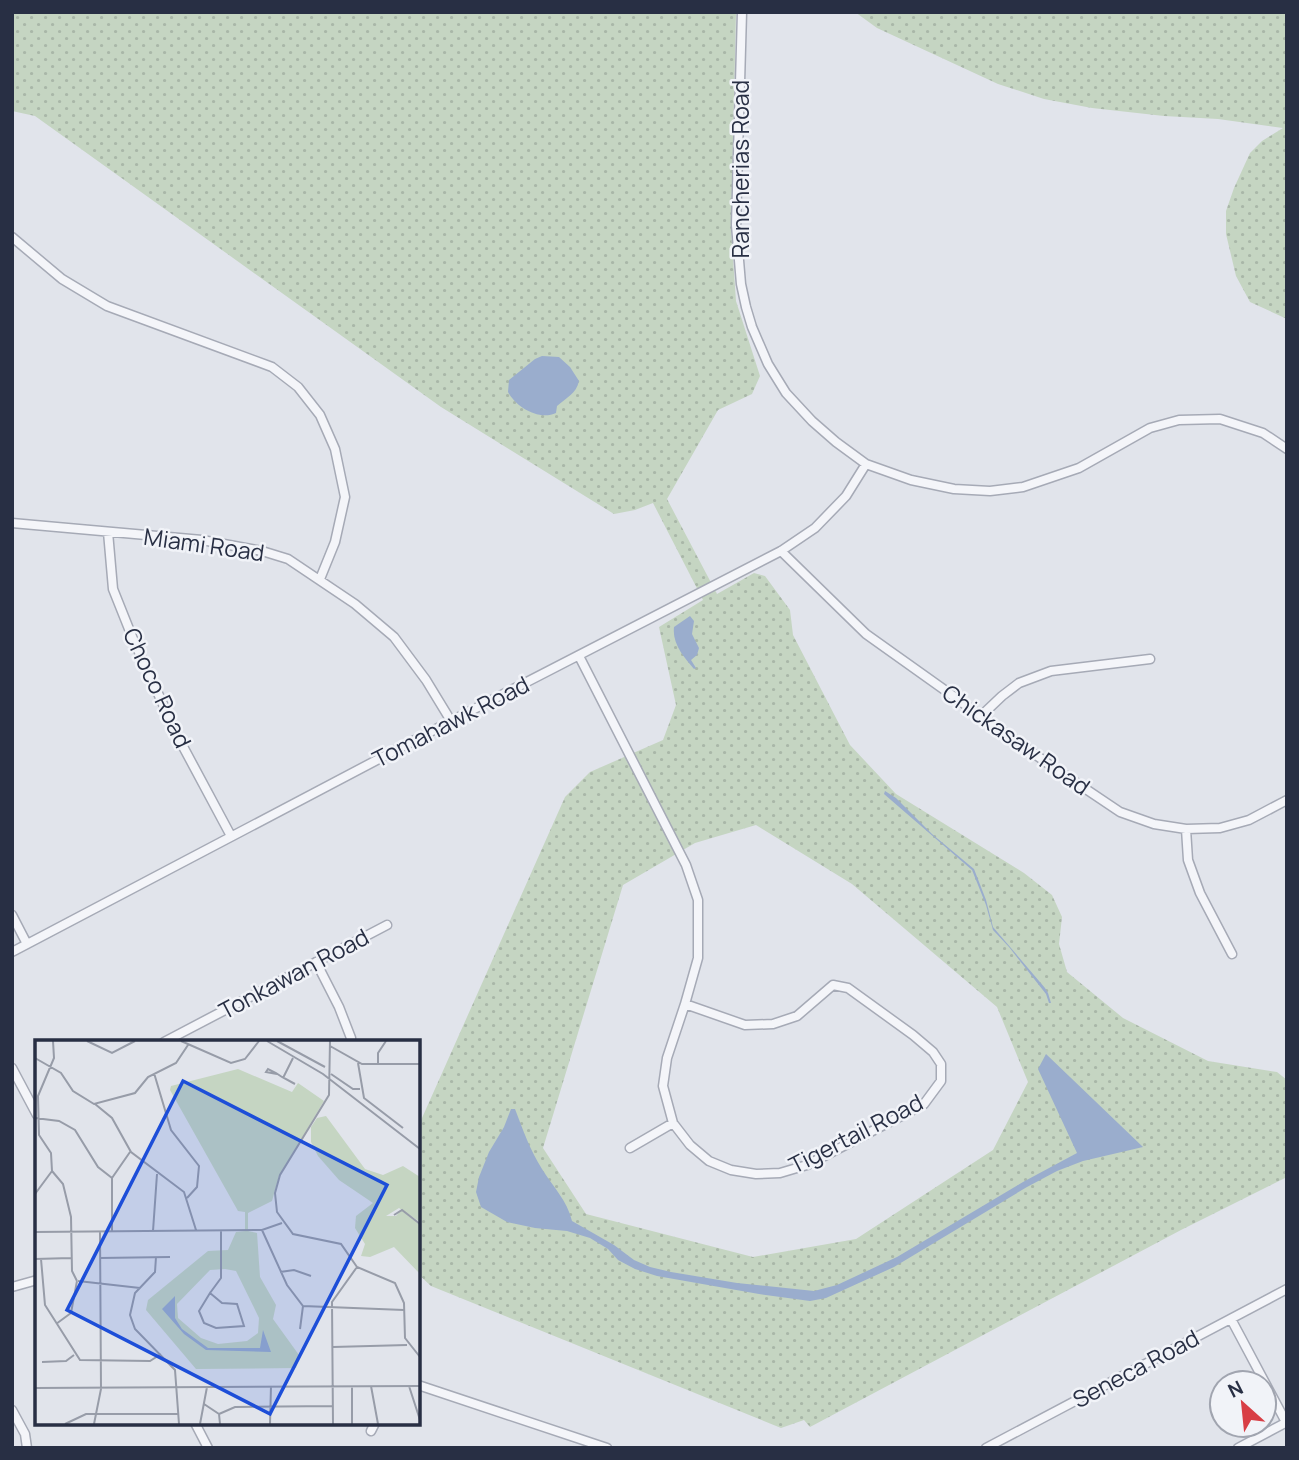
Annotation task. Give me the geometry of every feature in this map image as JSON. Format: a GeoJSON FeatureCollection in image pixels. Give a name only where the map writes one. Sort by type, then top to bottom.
{"type":"FeatureCollection","features":[{"type":"Feature","properties":{"kind":"street","name":"Rancherias Road"},"geometry":{"type":"LineString","coordinates":[[742,12],[736,225],[741,284],[746,307],[768,364],[786,393],[836,442],[866,464],[911,480],[954,489],[990,491],[1023,488],[1079,468],[1150,428],[1179,421],[1220,419],[1263,433],[1287,449]]}},
{"type":"Feature","properties":{"kind":"street"},"geometry":{"type":"LineString","coordinates":[[12,237],[62,279],[107,306],[272,367],[298,387],[320,415],[335,449],[345,496],[335,542],[320,579]]}},
{"type":"Feature","properties":{"kind":"street","name":"Tomahawk Road"},"geometry":{"type":"LineString","coordinates":[[12,952],[781,551],[815,528],[846,496],[866,464]]}},
{"type":"Feature","properties":{"kind":"street","name":"Miami Road"},"geometry":{"type":"LineString","coordinates":[[12,523],[202,540],[288,559],[355,604],[394,637],[426,680],[451,721]]}},
{"type":"Feature","properties":{"kind":"street","name":"Choco Road"},"geometry":{"type":"LineString","coordinates":[[108,532],[113,589],[133,639],[179,739],[230,836]]}},
{"type":"Feature","properties":{"kind":"street","name":"Chickasaw Road"},"geometry":{"type":"LineString","coordinates":[[781,551],[866,634],[1120,813],[1154,824],[1186,829],[1220,828],[1249,820],[1287,800]]}},
{"type":"Feature","properties":{"kind":"street","name":"Tigertail Road"},"geometry":{"type":"LineString","coordinates":[[579,656],[686,865],[698,900],[698,958],[667,1058],[663,1086],[673,1123],[690,1145],[709,1161],[731,1170],[756,1174],[780,1173],[807,1165],[924,1104],[941,1081],[941,1064],[933,1052],[848,988],[833,985],[797,1016],[773,1024],[745,1025],[685,1004]]}},
{"type":"Feature","properties":{"kind":"street"},"geometry":{"type":"LineString","coordinates":[[982,715],[1020,683],[1051,671],[1150,659]]}},
{"type":"Feature","properties":{"kind":"street"},"geometry":{"type":"LineString","coordinates":[[1186,829],[1188,860],[1200,893],[1232,954]]}},
{"type":"Feature","properties":{"kind":"street"},"geometry":{"type":"LineString","coordinates":[[12,915],[27,944]]}},
{"type":"Feature","properties":{"kind":"street","name":"Tonkawan Road"},"geometry":{"type":"LineString","coordinates":[[168,1040],[387,925]]}},
{"type":"Feature","properties":{"kind":"street"},"geometry":{"type":"LineString","coordinates":[[316,962],[339,1007],[350,1040]]}},
{"type":"Feature","properties":{"kind":"street"},"geometry":{"type":"LineString","coordinates":[[12,1068],[35,1109]]}},
{"type":"Feature","properties":{"kind":"street"},"geometry":{"type":"LineString","coordinates":[[630,1148],[673,1123]]}},
{"type":"Feature","properties":{"kind":"street"},"geometry":{"type":"LineString","coordinates":[[12,1287],[35,1281]]}},
{"type":"Feature","properties":{"kind":"street","name":"Seneca Road"},"geometry":{"type":"LineString","coordinates":[[986,1448],[1287,1289]]}},
{"type":"Feature","properties":{"kind":"street"},"geometry":{"type":"LineString","coordinates":[[1231,1319],[1287,1423],[1238,1448]]}},
{"type":"Feature","properties":{"kind":"street"},"geometry":{"type":"LineString","coordinates":[[420,1386],[590,1445],[607,1448]]}},
{"type":"Feature","properties":{"kind":"street"},"geometry":{"type":"LineString","coordinates":[[12,1410],[24,1434],[27,1448]]}},
{"type":"Feature","properties":{"kind":"street"},"geometry":{"type":"LineString","coordinates":[[196,1425],[208,1448]]}},
{"type":"Feature","properties":{"kind":"green space"},"geometry":{"type":"Polygon","coordinates":[[[12,12],[736,12],[731,230],[736,301],[760,376],[752,394],[718,410],[667,499],[717,594],[754,573],[765,576],[790,610],[793,635],[850,745],[896,794],[1024,873],[1052,895],[1062,917],[1059,944],[1067,972],[1123,1018],[1208,1061],[1277,1072],[1287,1080],[1287,1177],[1181,1230],[810,1427],[804,1420],[781,1428],[431,1286],[420,1276],[420,1123],[565,797],[590,772],[663,740],[676,705],[659,627],[703,600],[653,503],[614,514],[441,407],[35,116],[12,111],[12,12]],[[756,825],[695,843],[623,885],[543,1148],[586,1214],[753,1257],[856,1239],[993,1150],[1028,1082],[997,1007],[852,884],[756,825]]]}},
{"type":"Feature","properties":{"kind":"green space"},"geometry":{"type":"Polygon","coordinates":[[[855,12],[1287,12],[1287,319],[1250,302],[1236,276],[1226,234],[1226,211],[1250,153],[1262,141],[1283,128],[1218,119],[1092,108],[1044,99],[998,84],[877,28],[855,12]]]}},
{"type":"Feature","properties":{"kind":"water"},"geometry":{"type":"Polygon","coordinates":[[[542,356],[559,357],[579,381],[573,392],[557,406],[556,413],[549,415],[529,411],[516,403],[508,392],[509,380],[542,356]]]}},
{"type":"Feature","properties":{"kind":"water"},"geometry":{"type":"Polygon","coordinates":[[[690,616],[694,621],[692,634],[699,648],[697,655],[691,660],[696,668],[694,669],[680,650],[674,633],[674,627],[690,616]]]}},
{"type":"Feature","properties":{"kind":"water"},"geometry":{"type":"Polygon","coordinates":[[[885,791],[974,869],[993,927],[1045,988],[1051,1003],[993,930],[972,870],[884,794],[885,791]]]}},
{"type":"Feature","properties":{"kind":"water"},"geometry":{"type":"Polygon","coordinates":[[[1046,1054],[1143,1147],[1083,1161],[1057,1171],[894,1267],[826,1298],[810,1301],[657,1276],[618,1260],[608,1249],[590,1238],[567,1231],[507,1222],[481,1207],[476,1192],[489,1152],[511,1109],[515,1109],[534,1155],[563,1200],[572,1221],[634,1260],[671,1272],[737,1283],[814,1291],[837,1285],[897,1257],[1077,1153],[1038,1069],[1046,1054]]]}}]}
